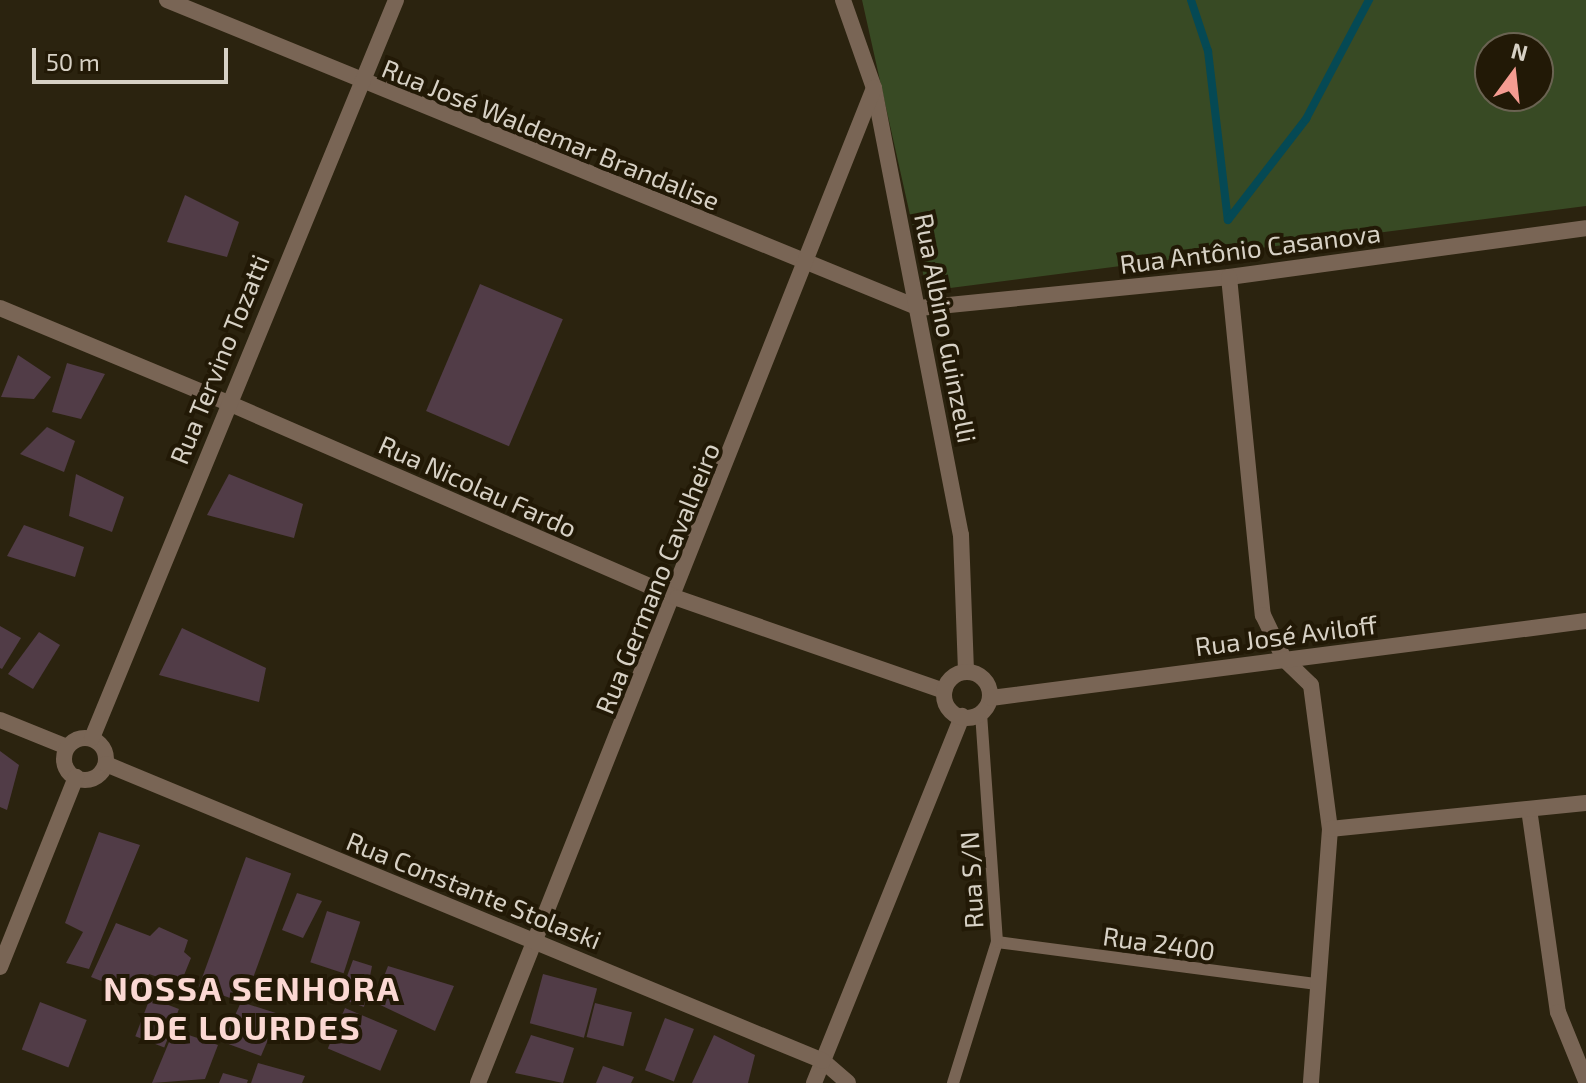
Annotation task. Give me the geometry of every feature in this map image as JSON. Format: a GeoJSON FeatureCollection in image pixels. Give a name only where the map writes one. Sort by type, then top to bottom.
{"type":"FeatureCollection","features":[{"type":"Feature","properties":{"kind":"street","name":"Rua José Waldemar Brandalise"},"geometry":{"type":"LineString","coordinates":[[167,0],[360,83],[919,308]]}},
{"type":"Feature","properties":{"kind":"street","name":"Rua Tervino Tozatti"},"geometry":{"type":"LineString","coordinates":[[92,738],[226,402],[396,0]]}},
{"type":"Feature","properties":{"kind":"street","name":"Rua Albino Guinzelli"},"geometry":{"type":"LineString","coordinates":[[843,0],[874,88],[961,535],[966,671]]}},
{"type":"Feature","properties":{"kind":"street","name":"Rua Germano Cavalheiro"},"geometry":{"type":"LineString","coordinates":[[478,1083],[677,598],[874,88]]}},
{"type":"Feature","properties":{"kind":"street","name":"Rua Antônio Casanova"},"geometry":{"type":"LineString","coordinates":[[919,308],[1229,277],[1586,228]]}},
{"type":"Feature","properties":{"kind":"street"},"geometry":{"type":"LineString","coordinates":[[1229,277],[1254,563],[1263,615],[1284,659],[1311,685],[1330,829],[1315,984],[1311,1083]]}},
{"type":"Feature","properties":{"kind":"street","name":"Rua Nicolau Fardo"},"geometry":{"type":"LineString","coordinates":[[0,308],[226,402],[677,598],[944,691]]}},
{"type":"Feature","properties":{"kind":"street","name":"Rua José Aviloff"},"geometry":{"type":"LineString","coordinates":[[991,698],[1586,621]]}},
{"type":"Feature","properties":{"kind":"street"},"geometry":{"type":"LineString","coordinates":[[966,671],[991,698],[981,715],[962,716],[944,691],[949,677],[966,671]]}},
{"type":"Feature","properties":{"kind":"street"},"geometry":{"type":"LineString","coordinates":[[814,1083],[962,716]]}},
{"type":"Feature","properties":{"kind":"street"},"geometry":{"type":"LineString","coordinates":[[0,720],[67,747],[92,738],[105,751],[106,764],[94,778],[76,777],[66,767],[67,747]]}},
{"type":"Feature","properties":{"kind":"street","name":"Rua Constante Stolaski"},"geometry":{"type":"LineString","coordinates":[[106,764],[823,1061],[848,1083]]}},
{"type":"Feature","properties":{"kind":"street"},"geometry":{"type":"LineString","coordinates":[[0,967],[76,777]]}},
{"type":"Feature","properties":{"kind":"street"},"geometry":{"type":"LineString","coordinates":[[1330,829],[1586,803]]}},
{"type":"Feature","properties":{"kind":"street"},"geometry":{"type":"LineString","coordinates":[[1529,809],[1558,1012],[1586,1081]]}},
{"type":"Feature","properties":{"kind":"lane","name":"Rua S/N"},"geometry":{"type":"LineString","coordinates":[[953,1083],[997,942],[981,715]]}},
{"type":"Feature","properties":{"kind":"lane","name":"Rua 2400"},"geometry":{"type":"LineString","coordinates":[[997,942],[1315,984]]}},
{"type":"Feature","properties":{"kind":"green space"},"geometry":{"type":"Polygon","coordinates":[[[862,0],[1586,0],[1586,206],[927,291],[862,0]]]}},
{"type":"Feature","properties":{"kind":"building"},"geometry":{"type":"Polygon","coordinates":[[[185,195],[239,222],[227,257],[167,242],[185,195]]]}},
{"type":"Feature","properties":{"kind":"building"},"geometry":{"type":"Polygon","coordinates":[[[480,284],[563,319],[509,446],[426,411],[480,284]]]}},
{"type":"Feature","properties":{"kind":"building"},"geometry":{"type":"Polygon","coordinates":[[[18,355],[51,377],[34,399],[1,397],[18,355]]]}},
{"type":"Feature","properties":{"kind":"building"},"geometry":{"type":"Polygon","coordinates":[[[67,363],[105,374],[81,419],[52,412],[67,363]]]}},
{"type":"Feature","properties":{"kind":"building"},"geometry":{"type":"Polygon","coordinates":[[[47,427],[75,441],[64,472],[20,454],[47,427]]]}},
{"type":"Feature","properties":{"kind":"building"},"geometry":{"type":"Polygon","coordinates":[[[76,474],[124,497],[112,532],[69,516],[76,474]]]}},
{"type":"Feature","properties":{"kind":"building"},"geometry":{"type":"Polygon","coordinates":[[[229,474],[303,504],[294,538],[207,515],[229,474]]]}},
{"type":"Feature","properties":{"kind":"building"},"geometry":{"type":"Polygon","coordinates":[[[24,525],[84,547],[75,577],[7,556],[24,525]]]}},
{"type":"Feature","properties":{"kind":"building"},"geometry":{"type":"Polygon","coordinates":[[[0,626],[21,638],[2,669],[0,668],[0,626]]]}},
{"type":"Feature","properties":{"kind":"building"},"geometry":{"type":"Polygon","coordinates":[[[182,628],[266,668],[259,702],[159,675],[182,628]]]}},
{"type":"Feature","properties":{"kind":"building"},"geometry":{"type":"Polygon","coordinates":[[[39,632],[60,645],[33,689],[8,674],[39,632]]]}},
{"type":"Feature","properties":{"kind":"building"},"geometry":{"type":"Polygon","coordinates":[[[0,751],[19,765],[7,810],[0,807],[0,751]]]}},
{"type":"Feature","properties":{"kind":"building"},"geometry":{"type":"Polygon","coordinates":[[[99,832],[140,845],[89,969],[66,963],[83,932],[65,923],[99,832]]]}},
{"type":"Feature","properties":{"kind":"building"},"geometry":{"type":"Polygon","coordinates":[[[246,857],[291,873],[244,1003],[199,987],[246,857]]]}},
{"type":"Feature","properties":{"kind":"building"},"geometry":{"type":"Polygon","coordinates":[[[297,893],[322,901],[303,938],[282,930],[297,893]]]}},
{"type":"Feature","properties":{"kind":"building"},"geometry":{"type":"Polygon","coordinates":[[[327,911],[360,922],[344,973],[310,962],[327,911]]]}},
{"type":"Feature","properties":{"kind":"building"},"geometry":{"type":"Polygon","coordinates":[[[116,923],[150,936],[159,927],[188,940],[184,952],[191,958],[180,985],[149,974],[137,995],[91,977],[116,923]]]}},
{"type":"Feature","properties":{"kind":"building"},"geometry":{"type":"Polygon","coordinates":[[[353,960],[372,966],[364,1007],[339,998],[353,960]]]}},
{"type":"Feature","properties":{"kind":"building"},"geometry":{"type":"Polygon","coordinates":[[[388,966],[454,986],[435,1031],[374,1002],[388,966]]]}},
{"type":"Feature","properties":{"kind":"building"},"geometry":{"type":"Polygon","coordinates":[[[543,974],[597,988],[584,1038],[530,1023],[543,974]]]}},
{"type":"Feature","properties":{"kind":"building"},"geometry":{"type":"Polygon","coordinates":[[[150,998],[179,1009],[164,1047],[135,1036],[150,998]]]}},
{"type":"Feature","properties":{"kind":"building"},"geometry":{"type":"Polygon","coordinates":[[[40,1002],[87,1020],[68,1068],[22,1050],[40,1002]]]}},
{"type":"Feature","properties":{"kind":"building"},"geometry":{"type":"Polygon","coordinates":[[[241,1002],[279,1014],[261,1056],[223,1042],[241,1002]]]}},
{"type":"Feature","properties":{"kind":"building"},"geometry":{"type":"Polygon","coordinates":[[[595,1003],[632,1012],[623,1046],[587,1037],[595,1003]]]}},
{"type":"Feature","properties":{"kind":"building"},"geometry":{"type":"Polygon","coordinates":[[[345,1008],[397,1030],[380,1071],[328,1049],[345,1008]]]}},
{"type":"Feature","properties":{"kind":"building"},"geometry":{"type":"Polygon","coordinates":[[[665,1018],[694,1029],[674,1081],[645,1070],[665,1018]]]}},
{"type":"Feature","properties":{"kind":"building"},"geometry":{"type":"Polygon","coordinates":[[[174,1030],[218,1045],[205,1079],[152,1083],[174,1030]]]}},
{"type":"Feature","properties":{"kind":"building"},"geometry":{"type":"Polygon","coordinates":[[[531,1035],[574,1048],[563,1083],[515,1073],[531,1035]]]}},
{"type":"Feature","properties":{"kind":"building"},"geometry":{"type":"Polygon","coordinates":[[[714,1035],[755,1055],[748,1083],[692,1083],[714,1035]]]}},
{"type":"Feature","properties":{"kind":"building"},"geometry":{"type":"Polygon","coordinates":[[[258,1063],[305,1076],[302,1083],[251,1083],[258,1063]]]}},
{"type":"Feature","properties":{"kind":"building"},"geometry":{"type":"Polygon","coordinates":[[[603,1066],[634,1077],[631,1083],[596,1083],[603,1066]]]}},
{"type":"Feature","properties":{"kind":"building"},"geometry":{"type":"Polygon","coordinates":[[[223,1073],[248,1080],[247,1083],[219,1083],[223,1073]]]}},
{"type":"Feature","properties":{"kind":"waterway"},"geometry":{"type":"LineString","coordinates":[[1191,0],[1208,51],[1228,220]]}},
{"type":"Feature","properties":{"kind":"waterway"},"geometry":{"type":"LineString","coordinates":[[1228,220],[1306,119],[1369,0]]}},
{"type":"Feature","properties":{"kind":"district","name":"NOSSA SENHORA DE LOURDES"},"geometry":{"type":"Point","coordinates":[252,1006]}}]}
